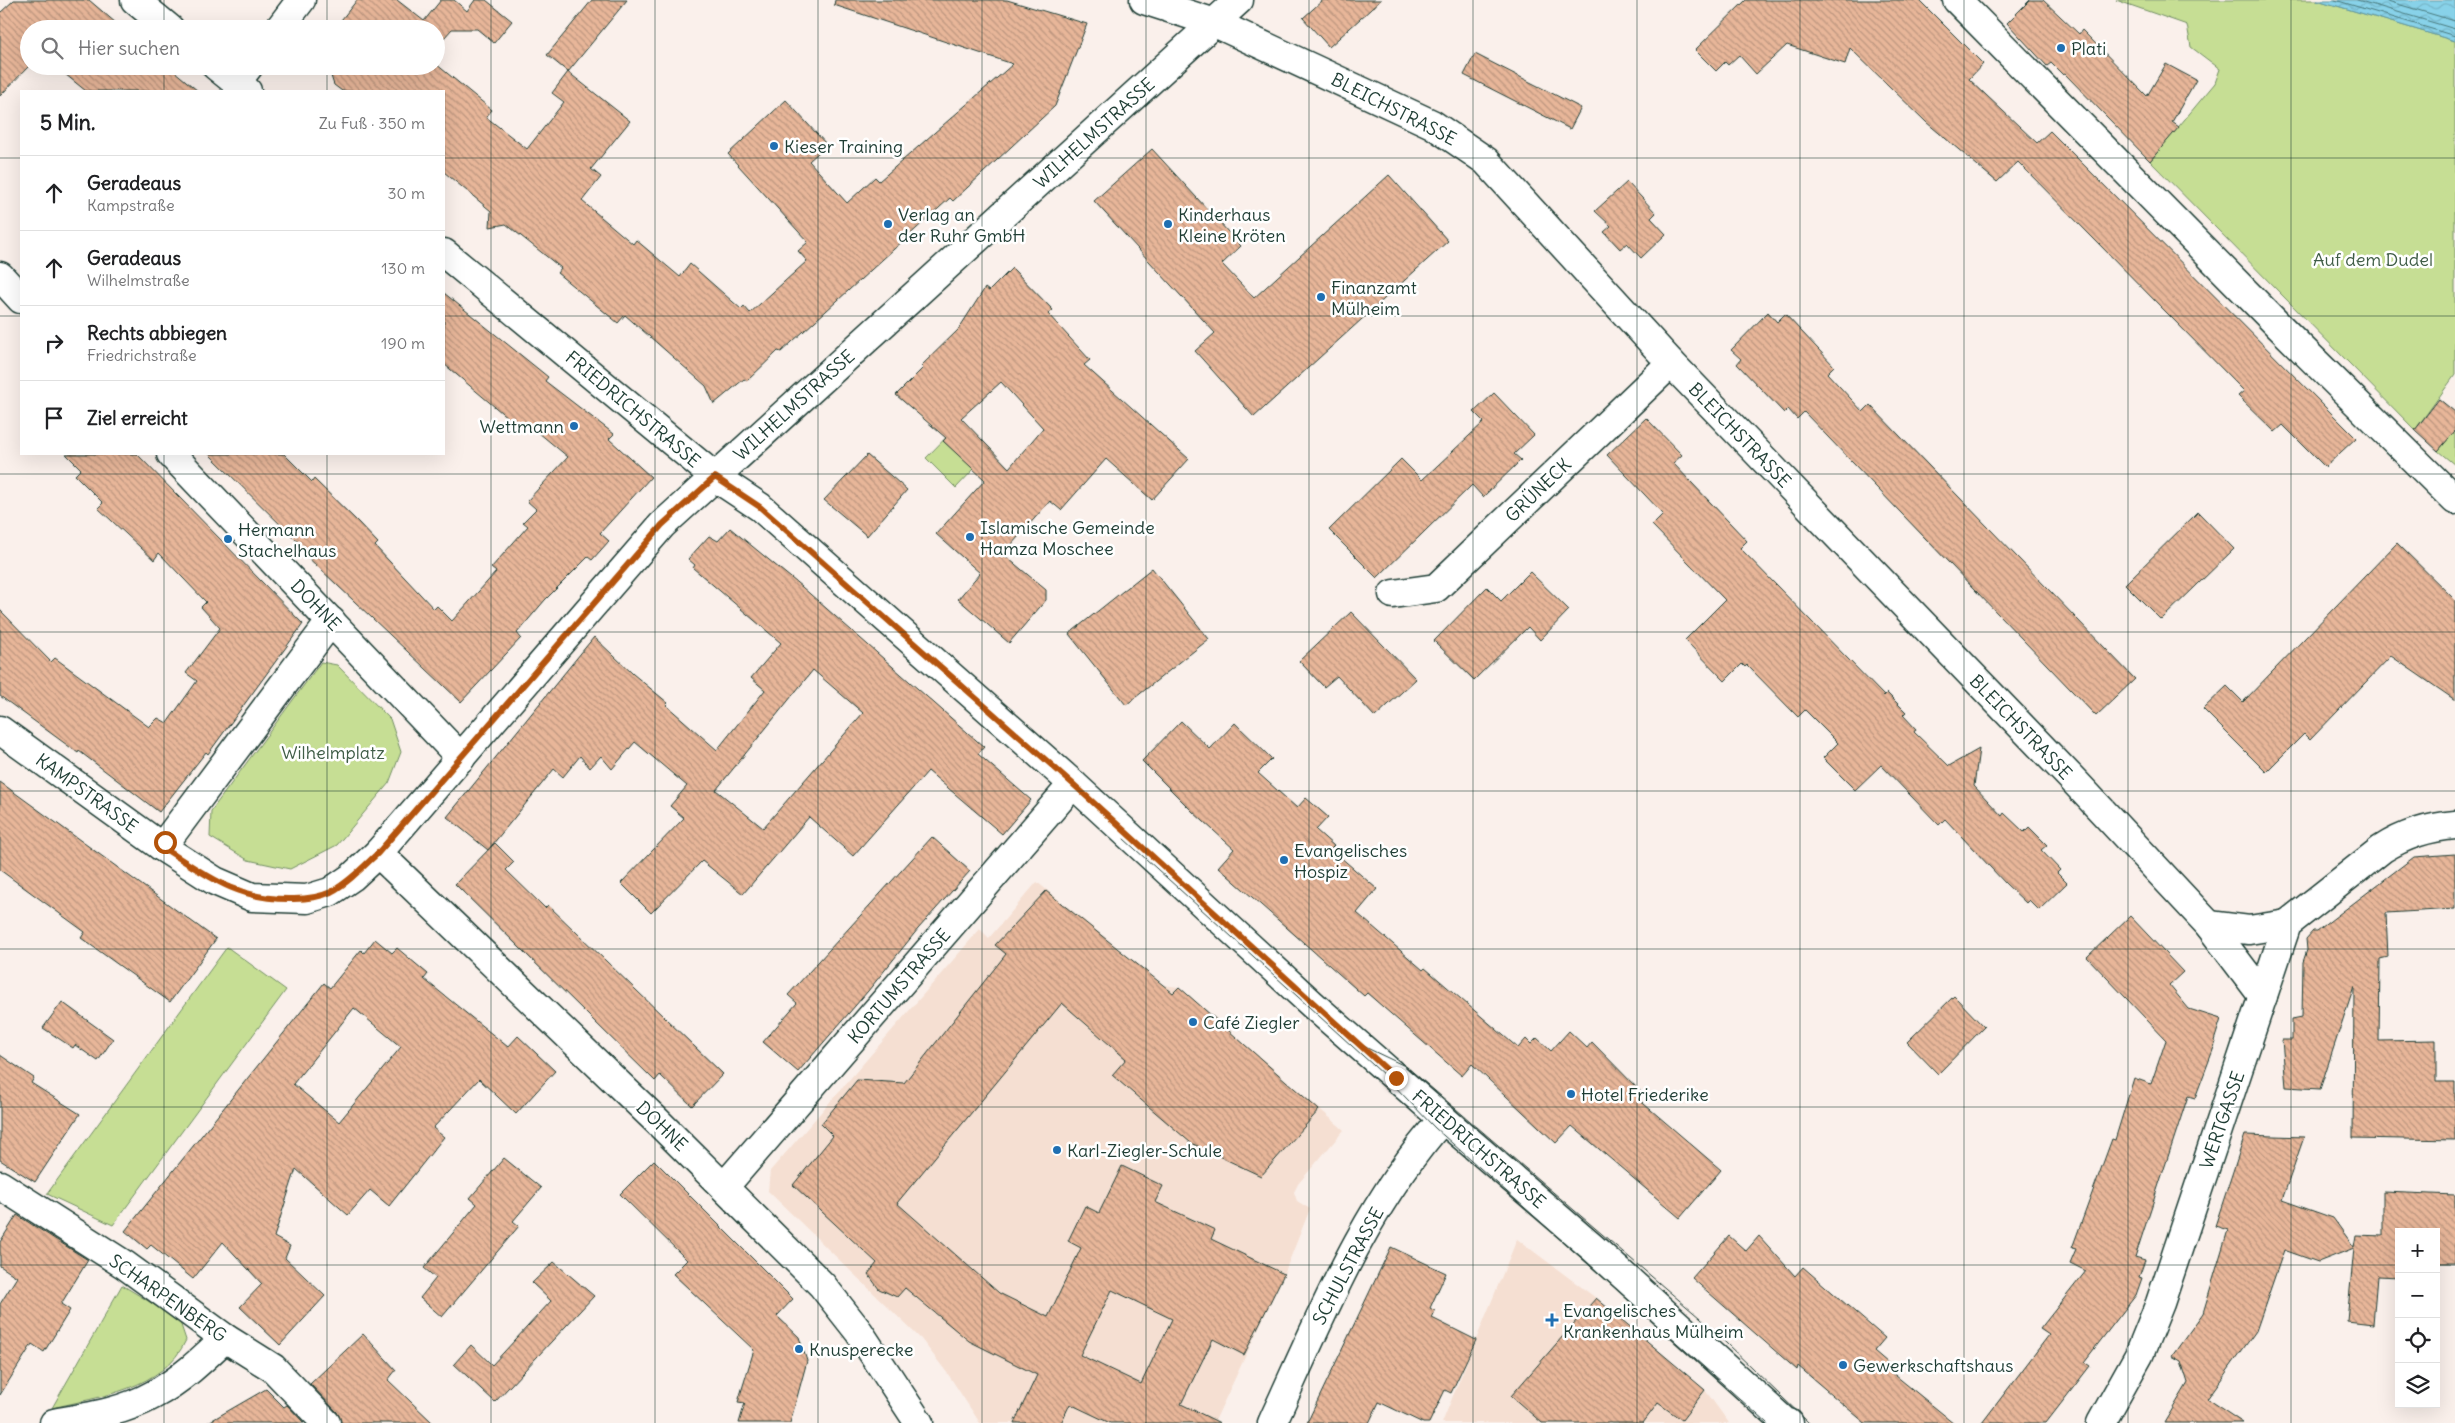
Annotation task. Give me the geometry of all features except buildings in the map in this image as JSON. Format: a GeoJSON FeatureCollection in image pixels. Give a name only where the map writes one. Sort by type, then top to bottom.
{"type":"FeatureCollection","features":[{"type":"Feature","properties":{"kind":"street"},"geometry":{"type":"LineString","coordinates":[[135,0],[159,20]]}},
{"type":"Feature","properties":{"kind":"street"},"geometry":{"type":"LineString","coordinates":[[286,20],[301,0]]}},
{"type":"Feature","properties":{"kind":"street","name":"BLEICHSTRASSE"},"geometry":{"type":"LineString","coordinates":[[1144,0],[1215,23],[1432,124],[1486,161],[1671,363],[2077,784],[2210,925],[2263,996]]}},
{"type":"Feature","properties":{"kind":"street","name":"WILHELMSTRASSE"},"geometry":{"type":"LineString","coordinates":[[284,900],[307,899],[330,892],[352,877],[378,853],[662,525],[1239,0]]}},
{"type":"Feature","properties":{"kind":"street"},"geometry":{"type":"LineString","coordinates":[[1957,0],[2279,326],[2455,500]]}},
{"type":"Feature","properties":{"kind":"street","name":"FRIEDRICHSTRASSE"},"geometry":{"type":"LineString","coordinates":[[445,254],[715,477],[760,507],[1073,784],[1314,1005],[1442,1119],[1593,1248],[1787,1423]]}},
{"type":"Feature","properties":{"kind":"street"},"geometry":{"type":"LineString","coordinates":[[0,276],[20,297]]}},
{"type":"Feature","properties":{"kind":"street","name":"GRÜNECK"},"geometry":{"type":"LineString","coordinates":[[1393,594],[1436,588],[1671,363]]}},
{"type":"Feature","properties":{"kind":"street","name":"DOHNE"},"geometry":{"type":"LineString","coordinates":[[172,455],[461,758]]}},
{"type":"Feature","properties":{"kind":"street"},"geometry":{"type":"LineString","coordinates":[[162,847],[332,621]]}},
{"type":"Feature","properties":{"kind":"street","name":"KAMPSTRASSE"},"geometry":{"type":"LineString","coordinates":[[0,730],[162,847],[223,884],[252,897],[284,900]]}},
{"type":"Feature","properties":{"kind":"street","name":"KORTUMSTRASSE"},"geometry":{"type":"LineString","coordinates":[[724,1187],[1073,784]]}},
{"type":"Feature","properties":{"kind":"street"},"geometry":{"type":"LineString","coordinates":[[2210,925],[2249,930],[2287,924],[2382,849],[2398,839],[2416,833],[2455,825]]}},
{"type":"Feature","properties":{"kind":"street","name":"DOHNE"},"geometry":{"type":"LineString","coordinates":[[378,853],[724,1187],[822,1285],[859,1332],[919,1423]]}},
{"type":"Feature","properties":{"kind":"street","name":"WERTGASSE"},"geometry":{"type":"LineString","coordinates":[[2101,1423],[2139,1355],[2160,1303],[2287,924]]}},
{"type":"Feature","properties":{"kind":"street","name":"SCHULSTRASSE"},"geometry":{"type":"LineString","coordinates":[[1272,1423],[1349,1256],[1398,1177],[1442,1119]]}},
{"type":"Feature","properties":{"kind":"street","name":"SCHARPENBERG"},"geometry":{"type":"LineString","coordinates":[[0,1185],[125,1265],[225,1338],[273,1368],[326,1423]]}},
{"type":"Feature","properties":{"kind":"street"},"geometry":{"type":"LineString","coordinates":[[54,1423],[104,1414],[153,1396],[189,1371],[225,1338]]}},
{"type":"Feature","properties":{"kind":"shaded area","name":"Karl-Ziegler-Schule"},"geometry":{"type":"Polygon","coordinates":[[[1037,882],[1163,985],[1179,987],[1344,1130],[1298,1184],[1294,1192],[1297,1201],[1310,1209],[1284,1274],[1214,1423],[980,1423],[948,1374],[921,1339],[768,1191],[770,1171],[980,929],[989,938],[1037,882]]]}},
{"type":"Feature","properties":{"kind":"shaded area","name":"Evangelisches Krankenhaus Mülheim"},"geometry":{"type":"Polygon","coordinates":[[[1517,1239],[1596,1298],[1705,1390],[1729,1423],[1442,1423],[1517,1239]]]}},
{"type":"Feature","properties":{"kind":"green space","name":"Auf dem Dudel"},"geometry":{"type":"Polygon","coordinates":[[[2116,0],[2317,0],[2455,41],[2455,375],[2415,430],[2150,161],[2215,83],[2220,69],[2191,47],[2187,25],[2116,0]]]}},
{"type":"Feature","properties":{"kind":"green space"},"geometry":{"type":"Polygon","coordinates":[[[962,421],[992,450],[956,488],[926,458],[962,421]]]}},
{"type":"Feature","properties":{"kind":"green space"},"geometry":{"type":"Polygon","coordinates":[[[2455,431],[2455,465],[2438,451],[2455,431]]]}},
{"type":"Feature","properties":{"kind":"green space","name":"Wilhelmplatz"},"geometry":{"type":"Polygon","coordinates":[[[321,662],[337,665],[390,719],[401,752],[389,783],[337,845],[290,869],[248,860],[210,837],[211,811],[321,662]]]}},
{"type":"Feature","properties":{"kind":"green space"},"geometry":{"type":"Polygon","coordinates":[[[227,947],[286,990],[113,1225],[47,1194],[227,947]]]}},
{"type":"Feature","properties":{"kind":"green space"},"geometry":{"type":"Polygon","coordinates":[[[122,1285],[176,1318],[181,1325],[186,1340],[176,1357],[162,1370],[146,1380],[109,1395],[52,1408],[122,1285]]]}},
{"type":"Feature","properties":{"kind":"water"},"geometry":{"type":"Polygon","coordinates":[[[2317,0],[2455,0],[2455,41],[2317,0]]]}},
{"type":"Feature","properties":{"kind":"tram line"},"geometry":{"type":"LineString","coordinates":[[1124,839],[1384,1075],[1435,1128],[1767,1423]]}},
{"type":"Feature","properties":{"kind":"tram line"},"geometry":{"type":"LineString","coordinates":[[1350,1040],[1407,1067],[1700,1318],[1809,1423]]}},
{"type":"Feature","properties":{"kind":"place","name":"Plati"},"geometry":{"type":"Point","coordinates":[2061,48]}},
{"type":"Feature","properties":{"kind":"place","name":"Kieser Training"},"geometry":{"type":"Point","coordinates":[774,146]}},
{"type":"Feature","properties":{"kind":"place","name":"Verlag an der Ruhr GmbH"},"geometry":{"type":"Point","coordinates":[888,224]}},
{"type":"Feature","properties":{"kind":"place","name":"Kinderhaus Kleine Kröten"},"geometry":{"type":"Point","coordinates":[1168,224]}},
{"type":"Feature","properties":{"kind":"place","name":"Finanzamt Mülheim"},"geometry":{"type":"Point","coordinates":[1321,297]}},
{"type":"Feature","properties":{"kind":"place","name":"Wettmann"},"geometry":{"type":"Point","coordinates":[574,426]}},
{"type":"Feature","properties":{"kind":"place","name":"Islamische Gemeinde Hamza Moschee"},"geometry":{"type":"Point","coordinates":[970,537]}},
{"type":"Feature","properties":{"kind":"place","name":"Hermann Stachelhaus"},"geometry":{"type":"Point","coordinates":[228,539]}},
{"type":"Feature","properties":{"kind":"place","name":"Evangelisches Hospiz"},"geometry":{"type":"Point","coordinates":[1284,860]}},
{"type":"Feature","properties":{"kind":"place","name":"Café Ziegler"},"geometry":{"type":"Point","coordinates":[1193,1022]}},
{"type":"Feature","properties":{"kind":"place","name":"Hotel Friederike"},"geometry":{"type":"Point","coordinates":[1571,1094]}},
{"type":"Feature","properties":{"kind":"place","name":"Karl-Ziegler-Schule"},"geometry":{"type":"Point","coordinates":[1057,1150]}},
{"type":"Feature","properties":{"kind":"place","name":"Evangelisches Krankenhaus Mülheim"},"geometry":{"type":"Point","coordinates":[1552,1320]}},
{"type":"Feature","properties":{"kind":"place","name":"Knusperecke"},"geometry":{"type":"Point","coordinates":[799,1349]}},
{"type":"Feature","properties":{"kind":"place","name":"Gewerkschaftshaus"},"geometry":{"type":"Point","coordinates":[1843,1365]}},
{"type":"Feature","properties":{"kind":"route"},"geometry":{"type":"LineString","coordinates":[[165,842],[162,847],[215,881],[252,897],[284,900],[307,899],[330,892],[352,877],[378,853],[662,525],[715,477],[760,507],[1073,784],[1396,1078]]}}]}
